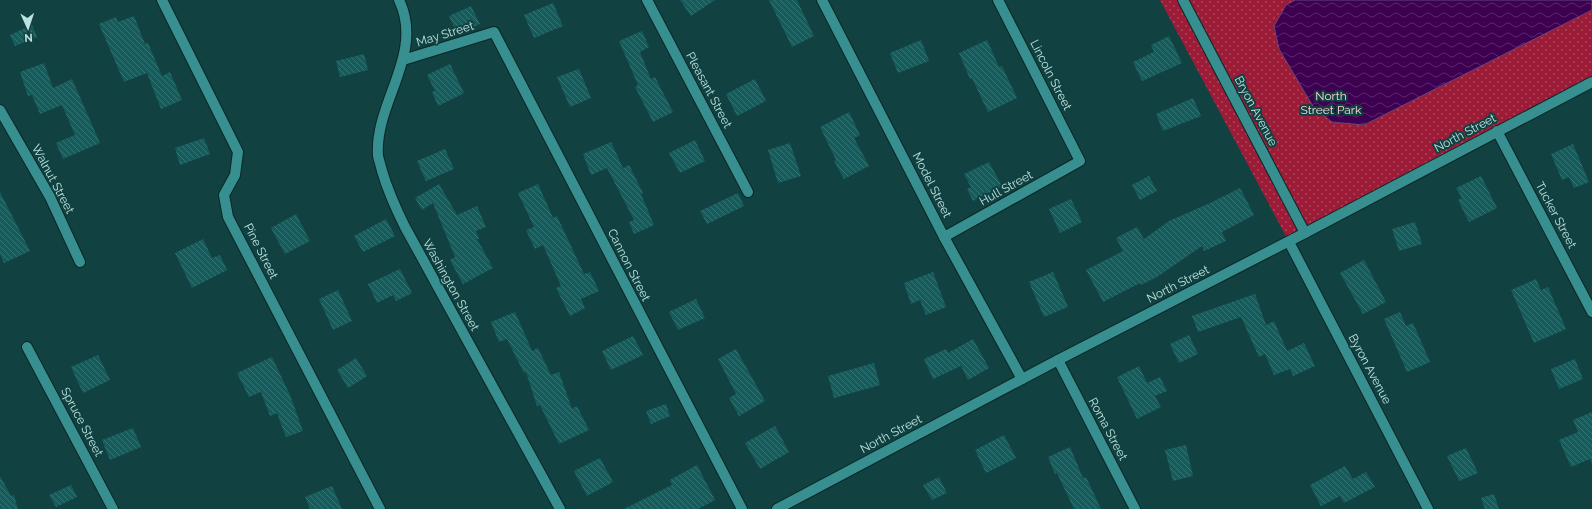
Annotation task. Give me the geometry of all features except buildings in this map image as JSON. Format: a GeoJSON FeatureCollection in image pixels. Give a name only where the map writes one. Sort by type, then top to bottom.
{"type":"FeatureCollection","features":[{"type":"Feature","properties":{"kind":"street","name":"Pine Street"},"geometry":{"type":"LineString","coordinates":[[162,0],[238,152],[235,175],[224,195],[228,217],[380,509]]}},
{"type":"Feature","properties":{"kind":"street","name":"Washington Street"},"geometry":{"type":"LineString","coordinates":[[400,0],[404,9],[407,32],[403,60],[381,123],[378,156],[388,192],[405,228],[560,509]]}},
{"type":"Feature","properties":{"kind":"street","name":"Pleasant Street"},"geometry":{"type":"LineString","coordinates":[[647,0],[748,192]]}},
{"type":"Feature","properties":{"kind":"street","name":"Model Street"},"geometry":{"type":"LineString","coordinates":[[822,0],[944,237],[1022,379]]}},
{"type":"Feature","properties":{"kind":"street","name":"Lincoln Street"},"geometry":{"type":"LineString","coordinates":[[998,0],[1080,161]]}},
{"type":"Feature","properties":{"kind":"street","name":"Bryon Avenue"},"geometry":{"type":"LineString","coordinates":[[1183,0],[1305,233]]}},
{"type":"Feature","properties":{"kind":"street","name":"May Street"},"geometry":{"type":"LineString","coordinates":[[403,60],[494,32]]}},
{"type":"Feature","properties":{"kind":"street","name":"Cannon Street"},"geometry":{"type":"LineString","coordinates":[[494,32],[742,509]]}},
{"type":"Feature","properties":{"kind":"street","name":"North Street"},"geometry":{"type":"LineString","coordinates":[[782,508],[1058,360],[1289,242],[1592,82]]}},
{"type":"Feature","properties":{"kind":"street","name":"Walnut Street"},"geometry":{"type":"LineString","coordinates":[[0,110],[50,197],[80,262]]}},
{"type":"Feature","properties":{"kind":"street","name":"Tucker Street"},"geometry":{"type":"LineString","coordinates":[[1497,131],[1592,312]]}},
{"type":"Feature","properties":{"kind":"street","name":"Hull Street"},"geometry":{"type":"LineString","coordinates":[[944,237],[1080,161]]}},
{"type":"Feature","properties":{"kind":"street","name":"Byron Avenue"},"geometry":{"type":"LineString","coordinates":[[1289,242],[1428,509]]}},
{"type":"Feature","properties":{"kind":"street","name":"Spruce Street"},"geometry":{"type":"LineString","coordinates":[[27,347],[113,509]]}},
{"type":"Feature","properties":{"kind":"street","name":"Roma Street"},"geometry":{"type":"LineString","coordinates":[[1058,360],[1135,509]]}},
{"type":"Feature","properties":{"kind":"green space","name":"North Street Park"},"geometry":{"type":"Polygon","coordinates":[[[1160,0],[1592,0],[1592,82],[1289,242],[1160,0]]]}},
{"type":"Feature","properties":{"kind":"water"},"geometry":{"type":"Polygon","coordinates":[[[1295,0],[1592,0],[1592,10],[1364,125],[1332,122],[1314,108],[1279,49],[1274,26],[1286,5],[1295,0]]]}}]}
